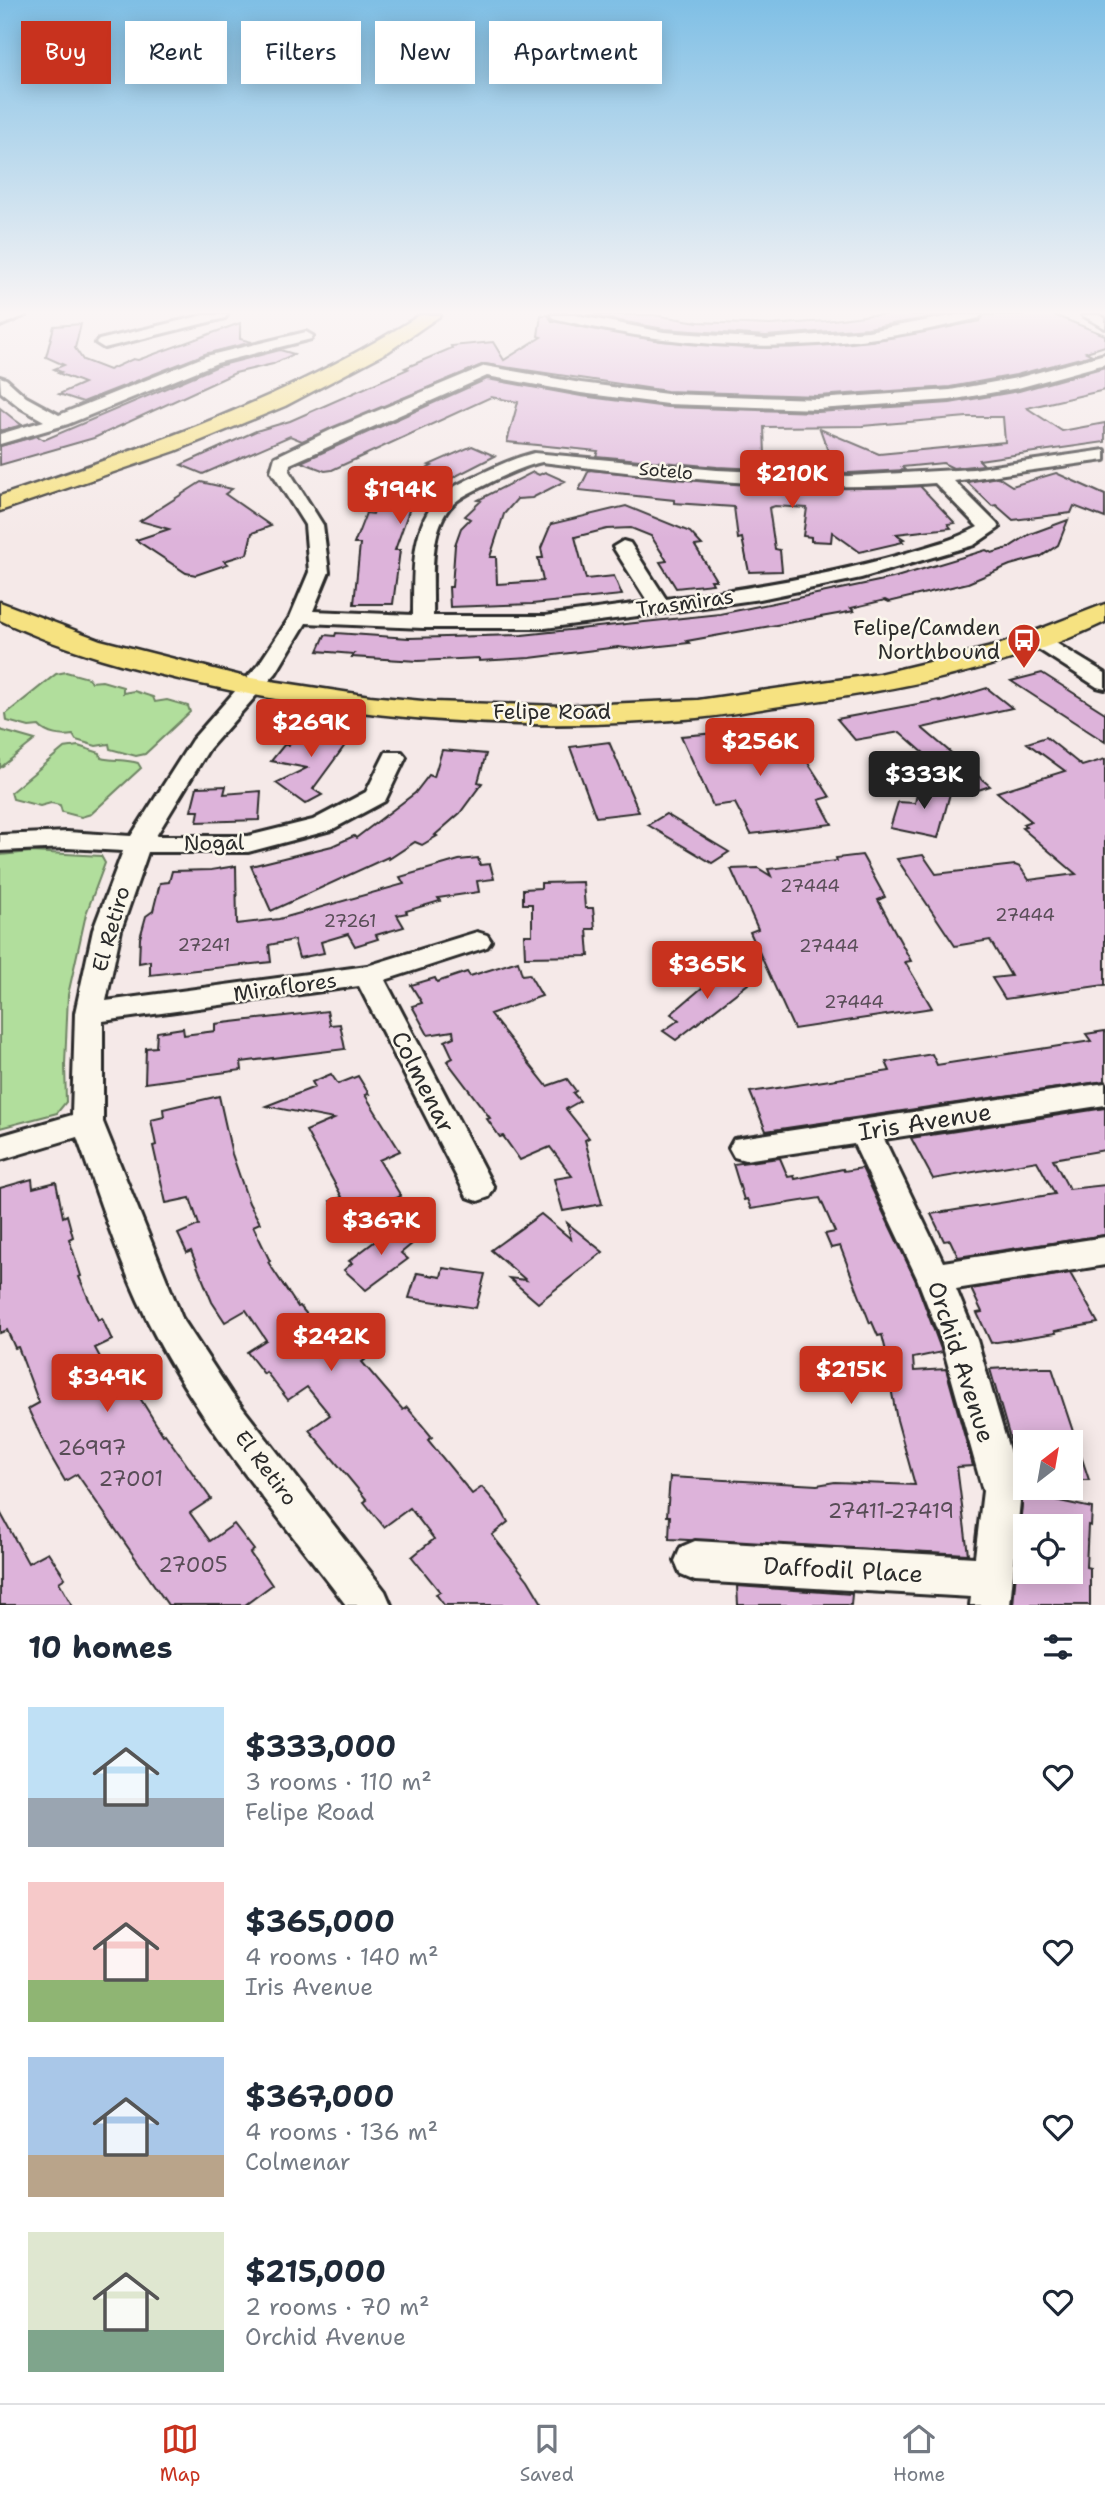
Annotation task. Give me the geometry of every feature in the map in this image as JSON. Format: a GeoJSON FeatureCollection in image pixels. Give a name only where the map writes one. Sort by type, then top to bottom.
{"type":"FeatureCollection","features":[{"type":"Feature","properties":{"kind":"main road"},"geometry":{"type":"LineString","coordinates":[[0,491],[119,452],[270,390]]}},
{"type":"Feature","properties":{"kind":"main road"},"geometry":{"type":"LineString","coordinates":[[0,504],[133,459],[297,390]]}},
{"type":"Feature","properties":{"kind":"main road","name":"Felipe Road"},"geometry":{"type":"LineString","coordinates":[[0,610],[27,623],[133,659],[251,688],[337,702],[428,711],[546,714],[687,710],[916,677],[1039,641],[1105,612]]}},
{"type":"Feature","properties":{"kind":"street"},"geometry":{"type":"LineString","coordinates":[[7,390],[34,411],[59,421]]}},
{"type":"Feature","properties":{"kind":"street"},"geometry":{"type":"LineString","coordinates":[[0,439],[59,421],[134,390]]}},
{"type":"Feature","properties":{"kind":"street","name":"El Retiro"},"geometry":{"type":"LineString","coordinates":[[371,1605],[218,1405],[168,1326],[87,1122],[89,1013],[107,930],[138,844],[200,744],[268,668],[300,617],[319,572],[314,525],[280,471],[281,461],[441,390]]}},
{"type":"Feature","properties":{"kind":"street","name":"El Retiro"},"geometry":{"type":"LineString","coordinates":[[597,390],[667,399],[818,404],[950,395],[979,390]]}},
{"type":"Feature","properties":{"kind":"street","name":"Sotelo"},"geometry":{"type":"LineString","coordinates":[[423,622],[430,527],[442,504],[463,488],[529,459],[542,457],[683,473],[783,480],[939,477],[1105,455]]}},
{"type":"Feature","properties":{"kind":"street"},"geometry":{"type":"LineString","coordinates":[[1082,459],[1105,475]]}},
{"type":"Feature","properties":{"kind":"street","name":"Trasmiras"},"geometry":{"type":"LineString","coordinates":[[300,617],[423,622],[545,622],[760,593],[838,576],[917,557],[967,541],[990,528],[939,477]]}},
{"type":"Feature","properties":{"kind":"street"},"geometry":{"type":"LineString","coordinates":[[623,547],[661,607]]}},
{"type":"Feature","properties":{"kind":"street"},"geometry":{"type":"LineString","coordinates":[[818,560],[838,576]]}},
{"type":"Feature","properties":{"kind":"street"},"geometry":{"type":"LineString","coordinates":[[1039,641],[1105,682]]}},
{"type":"Feature","properties":{"kind":"street","name":"Nogal"},"geometry":{"type":"LineString","coordinates":[[0,843],[67,840],[138,844],[248,844],[323,825],[376,796],[394,757]]}},
{"type":"Feature","properties":{"kind":"street","name":"Miraflores"},"geometry":{"type":"LineString","coordinates":[[89,1013],[368,975],[477,941]]}},
{"type":"Feature","properties":{"kind":"street","name":"Colmenar"},"geometry":{"type":"LineString","coordinates":[[368,975],[478,1188]]}},
{"type":"Feature","properties":{"kind":"street","name":"Iris Avenue"},"geometry":{"type":"LineString","coordinates":[[745,1148],[1105,1094]]}},
{"type":"Feature","properties":{"kind":"street"},"geometry":{"type":"LineString","coordinates":[[0,1148],[87,1122]]}},
{"type":"Feature","properties":{"kind":"street","name":"Orchid Avenue"},"geometry":{"type":"LineString","coordinates":[[864,1131],[934,1278],[959,1340],[1002,1491],[990,1592]]}},
{"type":"Feature","properties":{"kind":"street"},"geometry":{"type":"LineString","coordinates":[[934,1278],[1105,1251]]}},
{"type":"Feature","properties":{"kind":"street","name":"Daffodil Place"},"geometry":{"type":"LineString","coordinates":[[695,1561],[990,1592]]}},
{"type":"Feature","properties":{"kind":"green space"},"geometry":{"type":"Polygon","coordinates":[[[66,672],[88,678],[91,682],[102,681],[123,687],[123,693],[134,691],[153,697],[155,702],[167,700],[188,706],[190,712],[145,754],[136,756],[110,749],[109,744],[96,746],[76,740],[73,735],[55,735],[39,726],[29,727],[7,721],[6,714],[56,674],[66,672]]]}},
{"type":"Feature","properties":{"kind":"green space"},"geometry":{"type":"Polygon","coordinates":[[[0,730],[35,740],[0,768],[0,730]]]}},
{"type":"Feature","properties":{"kind":"green space"},"geometry":{"type":"Polygon","coordinates":[[[78,746],[100,753],[101,758],[138,763],[141,768],[91,814],[81,817],[62,812],[60,805],[51,803],[40,806],[13,799],[11,792],[64,748],[78,746]]]}},
{"type":"Feature","properties":{"kind":"green space"},"geometry":{"type":"Polygon","coordinates":[[[31,852],[101,856],[105,863],[86,914],[68,995],[66,1102],[57,1113],[0,1128],[0,855],[31,852]]]}},
{"type":"Feature","properties":{"kind":"building"},"geometry":{"type":"Polygon","coordinates":[[[68,390],[114,390],[83,402],[59,394],[68,390]]]}},
{"type":"Feature","properties":{"kind":"building"},"geometry":{"type":"Polygon","coordinates":[[[162,390],[198,390],[94,438],[0,465],[0,446],[37,436],[44,440],[162,390]]]}},
{"type":"Feature","properties":{"kind":"building"},"geometry":{"type":"Polygon","coordinates":[[[361,390],[423,390],[302,441],[290,436],[203,474],[181,465],[256,431],[290,421],[361,390]]]}},
{"type":"Feature","properties":{"kind":"building"},"geometry":{"type":"Polygon","coordinates":[[[463,390],[547,390],[667,407],[818,412],[950,403],[1023,390],[1105,390],[1027,408],[1062,431],[1105,423],[1105,442],[979,460],[984,465],[953,468],[943,463],[902,467],[905,470],[849,473],[717,467],[596,456],[598,451],[507,442],[518,402],[491,397],[332,470],[325,471],[301,462],[463,390]],[[967,417],[862,426],[764,427],[765,455],[800,457],[799,454],[829,454],[820,429],[879,454],[1005,442],[1003,417],[967,417]]]}},
{"type":"Feature","properties":{"kind":"building"},"geometry":{"type":"Polygon","coordinates":[[[660,390],[907,390],[818,396],[660,390]]]}},
{"type":"Feature","properties":{"kind":"building"},"geometry":{"type":"Polygon","coordinates":[[[0,408],[15,420],[22,425],[0,431],[0,408]]]}},
{"type":"Feature","properties":{"kind":"building"},"geometry":{"type":"Polygon","coordinates":[[[472,446],[495,456],[446,481],[411,505],[395,550],[400,550],[393,604],[354,604],[360,544],[354,544],[366,513],[373,514],[375,508],[403,482],[432,466],[429,465],[472,446]]]}},
{"type":"Feature","properties":{"kind":"building"},"geometry":{"type":"Polygon","coordinates":[[[589,470],[787,488],[920,486],[955,523],[948,524],[951,528],[896,534],[904,539],[901,540],[903,542],[860,552],[832,532],[831,542],[811,541],[811,537],[803,536],[807,508],[775,506],[769,508],[775,549],[780,550],[782,571],[749,572],[742,538],[738,539],[734,507],[674,503],[674,500],[579,490],[589,470]]]}},
{"type":"Feature","properties":{"kind":"building"},"geometry":{"type":"Polygon","coordinates":[[[533,472],[539,475],[545,472],[565,481],[532,498],[517,499],[504,514],[490,557],[496,557],[497,584],[543,581],[538,558],[543,558],[541,548],[551,524],[626,506],[690,532],[702,545],[695,546],[716,580],[711,580],[713,584],[676,588],[660,562],[667,561],[651,536],[631,528],[607,529],[575,537],[586,579],[614,576],[622,595],[532,604],[450,607],[449,587],[452,587],[455,545],[461,528],[470,519],[465,516],[481,501],[478,500],[533,472]]]}},
{"type":"Feature","properties":{"kind":"building"},"geometry":{"type":"Polygon","coordinates":[[[1056,473],[1105,495],[1105,518],[1074,506],[1071,513],[1013,520],[996,505],[992,506],[967,482],[998,477],[1012,486],[1056,473]]]}},
{"type":"Feature","properties":{"kind":"building"},"geometry":{"type":"Polygon","coordinates":[[[201,482],[232,489],[225,494],[271,526],[252,533],[247,554],[224,561],[228,564],[196,575],[186,573],[136,540],[169,529],[140,521],[201,482]]]}},
{"type":"Feature","properties":{"kind":"building"},"geometry":{"type":"Polygon","coordinates":[[[1068,520],[1058,545],[1040,557],[1010,565],[968,583],[851,608],[854,611],[687,641],[689,643],[479,661],[479,658],[418,661],[352,657],[354,654],[318,651],[325,635],[335,636],[336,633],[409,638],[522,635],[720,614],[893,578],[986,550],[992,553],[1008,548],[1030,534],[1068,520]]]}},
{"type":"Feature","properties":{"kind":"building"},"geometry":{"type":"Polygon","coordinates":[[[1042,673],[1105,713],[1105,742],[1011,681],[1042,673]]]}},
{"type":"Feature","properties":{"kind":"building"},"geometry":{"type":"Polygon","coordinates":[[[987,688],[1012,708],[922,728],[990,786],[969,793],[900,732],[855,740],[837,719],[939,700],[941,702],[987,688]]]}},
{"type":"Feature","properties":{"kind":"building"},"geometry":{"type":"Polygon","coordinates":[[[305,724],[354,733],[313,789],[322,795],[305,804],[276,783],[307,768],[271,761],[284,745],[289,745],[305,724]]]}},
{"type":"Feature","properties":{"kind":"building"},"geometry":{"type":"Polygon","coordinates":[[[791,727],[800,741],[794,741],[830,797],[819,800],[832,824],[751,834],[735,803],[713,806],[681,736],[791,727]]]}},
{"type":"Feature","properties":{"kind":"building"},"geometry":{"type":"Polygon","coordinates":[[[1046,737],[1082,766],[1105,759],[1105,985],[1005,999],[992,978],[1011,976],[990,940],[955,946],[897,859],[923,855],[936,874],[1015,865],[1020,867],[1029,880],[1076,874],[1022,828],[1026,827],[1023,824],[1031,821],[997,792],[1065,771],[1027,743],[1046,737]]]}},
{"type":"Feature","properties":{"kind":"building"},"geometry":{"type":"Polygon","coordinates":[[[609,742],[639,812],[596,817],[570,747],[609,742]]]}},
{"type":"Feature","properties":{"kind":"building"},"geometry":{"type":"Polygon","coordinates":[[[442,750],[486,754],[478,782],[482,783],[460,813],[435,835],[437,836],[422,845],[415,842],[389,859],[388,857],[271,911],[251,866],[332,846],[354,836],[356,838],[415,793],[429,775],[434,777],[442,750]]]}},
{"type":"Feature","properties":{"kind":"building"},"geometry":{"type":"Polygon","coordinates":[[[923,781],[952,786],[938,838],[890,828],[898,802],[915,803],[919,785],[921,786],[923,781]]]}},
{"type":"Feature","properties":{"kind":"building"},"geometry":{"type":"Polygon","coordinates":[[[226,786],[224,794],[261,791],[259,820],[197,822],[199,811],[191,811],[197,787],[226,786]]]}},
{"type":"Feature","properties":{"kind":"building"},"geometry":{"type":"Polygon","coordinates":[[[666,814],[729,852],[712,863],[648,825],[666,814]]]}},
{"type":"Feature","properties":{"kind":"building"},"geometry":{"type":"Polygon","coordinates":[[[862,855],[885,897],[878,900],[911,961],[905,962],[932,1008],[794,1029],[750,932],[758,929],[731,869],[758,868],[771,876],[768,869],[837,861],[836,858],[862,855]]]}},
{"type":"Feature","properties":{"kind":"building"},"geometry":{"type":"Polygon","coordinates":[[[478,858],[480,865],[490,864],[494,879],[477,881],[479,892],[438,898],[440,901],[397,915],[404,927],[376,935],[378,939],[355,946],[348,934],[321,942],[324,953],[299,958],[294,940],[269,945],[271,962],[150,975],[150,961],[139,963],[140,938],[146,916],[153,911],[160,883],[169,882],[172,871],[236,866],[237,924],[279,919],[404,884],[400,877],[459,860],[478,858]]]}},
{"type":"Feature","properties":{"kind":"building"},"geometry":{"type":"Polygon","coordinates":[[[583,882],[585,908],[593,908],[595,929],[587,929],[589,956],[525,957],[524,935],[532,935],[532,904],[523,904],[523,889],[541,888],[541,883],[583,882]]]}},
{"type":"Feature","properties":{"kind":"building"},"geometry":{"type":"Polygon","coordinates":[[[518,961],[522,975],[529,974],[542,996],[490,1014],[547,1086],[567,1079],[576,1091],[573,1093],[580,1101],[566,1109],[589,1138],[585,1140],[602,1204],[563,1211],[554,1179],[572,1176],[550,1147],[520,1160],[503,1136],[500,1137],[487,1119],[490,1118],[447,1061],[453,1058],[445,1041],[454,1037],[453,1031],[428,1035],[412,1006],[422,1003],[411,985],[435,978],[437,982],[467,972],[470,976],[518,961]]]}},
{"type":"Feature","properties":{"kind":"building"},"geometry":{"type":"Polygon","coordinates":[[[733,967],[753,980],[676,1040],[663,1031],[679,1020],[671,1014],[710,981],[733,967]]]}},
{"type":"Feature","properties":{"kind":"building"},"geometry":{"type":"Polygon","coordinates":[[[327,1011],[330,1025],[340,1024],[345,1049],[241,1062],[242,1070],[145,1083],[146,1048],[156,1047],[157,1032],[183,1028],[184,1035],[215,1031],[215,1024],[327,1011]]]}},
{"type":"Feature","properties":{"kind":"building"},"geometry":{"type":"Polygon","coordinates":[[[1105,1031],[1105,1081],[766,1131],[750,1092],[890,1071],[886,1062],[932,1054],[937,1065],[1091,1041],[1086,1034],[1105,1031]]]}},
{"type":"Feature","properties":{"kind":"building"},"geometry":{"type":"Polygon","coordinates":[[[331,1074],[338,1084],[358,1076],[369,1094],[365,1095],[400,1151],[379,1160],[401,1196],[380,1205],[386,1211],[345,1228],[330,1201],[342,1197],[306,1131],[334,1119],[266,1106],[315,1087],[312,1082],[331,1074]]]}},
{"type":"Feature","properties":{"kind":"building"},"geometry":{"type":"Polygon","coordinates":[[[219,1096],[232,1154],[249,1203],[260,1223],[253,1226],[270,1261],[268,1262],[298,1307],[300,1306],[328,1340],[331,1339],[343,1354],[354,1347],[365,1360],[362,1362],[403,1410],[407,1407],[432,1437],[428,1440],[472,1494],[482,1487],[500,1508],[508,1522],[492,1535],[528,1580],[543,1605],[444,1605],[436,1594],[440,1592],[412,1557],[434,1539],[410,1508],[384,1527],[364,1502],[367,1500],[309,1430],[330,1415],[307,1387],[288,1400],[247,1352],[266,1340],[246,1310],[225,1322],[212,1302],[191,1251],[187,1253],[178,1234],[199,1225],[190,1198],[166,1203],[153,1146],[156,1145],[151,1120],[164,1117],[163,1109],[219,1096]]]}},
{"type":"Feature","properties":{"kind":"building"},"geometry":{"type":"Polygon","coordinates":[[[1105,1108],[1105,1150],[1053,1159],[1069,1189],[1105,1185],[1105,1235],[958,1257],[950,1240],[944,1241],[931,1214],[1055,1194],[1037,1161],[933,1179],[911,1138],[1105,1108]]]}},
{"type":"Feature","properties":{"kind":"building"},"geometry":{"type":"Polygon","coordinates":[[[780,1158],[788,1177],[794,1176],[795,1179],[862,1168],[915,1279],[942,1352],[913,1358],[914,1371],[946,1369],[973,1466],[957,1467],[968,1554],[669,1539],[670,1516],[667,1516],[670,1477],[817,1485],[835,1482],[915,1485],[897,1420],[888,1372],[891,1372],[882,1335],[878,1336],[872,1322],[870,1323],[840,1246],[831,1248],[825,1234],[835,1232],[820,1198],[751,1209],[747,1199],[744,1200],[733,1164],[780,1158]]]}},
{"type":"Feature","properties":{"kind":"building"},"geometry":{"type":"Polygon","coordinates":[[[32,1179],[33,1188],[56,1182],[63,1217],[67,1215],[73,1237],[69,1239],[81,1276],[79,1277],[98,1320],[102,1318],[112,1340],[95,1348],[109,1374],[126,1365],[139,1388],[135,1390],[163,1435],[165,1434],[211,1499],[190,1513],[210,1541],[234,1524],[254,1550],[250,1553],[272,1585],[245,1605],[168,1605],[77,1474],[65,1481],[50,1455],[28,1409],[39,1403],[18,1347],[15,1348],[7,1330],[0,1333],[0,1188],[32,1179]]]}},
{"type":"Feature","properties":{"kind":"building"},"geometry":{"type":"Polygon","coordinates":[[[541,1214],[571,1239],[567,1223],[603,1252],[538,1303],[509,1278],[526,1280],[491,1250],[541,1214]]]}},
{"type":"Feature","properties":{"kind":"building"},"geometry":{"type":"Polygon","coordinates":[[[399,1223],[418,1239],[401,1253],[408,1259],[366,1290],[344,1270],[352,1263],[349,1261],[399,1223]]]}},
{"type":"Feature","properties":{"kind":"building"},"geometry":{"type":"Polygon","coordinates":[[[443,1268],[485,1274],[476,1308],[409,1298],[417,1273],[441,1277],[443,1268]]]}},
{"type":"Feature","properties":{"kind":"building"},"geometry":{"type":"Polygon","coordinates":[[[1070,1273],[1098,1323],[1055,1331],[1056,1333],[991,1343],[977,1313],[982,1312],[971,1289],[1070,1273]]]}},
{"type":"Feature","properties":{"kind":"building"},"geometry":{"type":"Polygon","coordinates":[[[1038,1366],[1052,1368],[1072,1430],[1013,1430],[1013,1449],[990,1369],[1038,1366]]]}},
{"type":"Feature","properties":{"kind":"building"},"geometry":{"type":"Polygon","coordinates":[[[1083,1462],[1089,1480],[1083,1480],[1083,1462]]]}},
{"type":"Feature","properties":{"kind":"building"},"geometry":{"type":"Polygon","coordinates":[[[1022,1500],[1055,1500],[1092,1508],[1091,1526],[1088,1525],[1086,1567],[1090,1568],[1090,1605],[1013,1605],[1015,1584],[1083,1584],[1083,1514],[1021,1514],[1022,1500]]]}},
{"type":"Feature","properties":{"kind":"building"},"geometry":{"type":"Polygon","coordinates":[[[0,1512],[28,1563],[48,1552],[65,1578],[59,1582],[72,1605],[0,1605],[0,1512]]]}},
{"type":"Feature","properties":{"kind":"building"},"geometry":{"type":"Polygon","coordinates":[[[737,1586],[852,1594],[851,1605],[738,1605],[737,1586]]]}},
{"type":"Feature","properties":{"kind":"place","name":"Felipe/Camden Northbound"},"geometry":{"type":"Point","coordinates":[1024,670]}}]}
